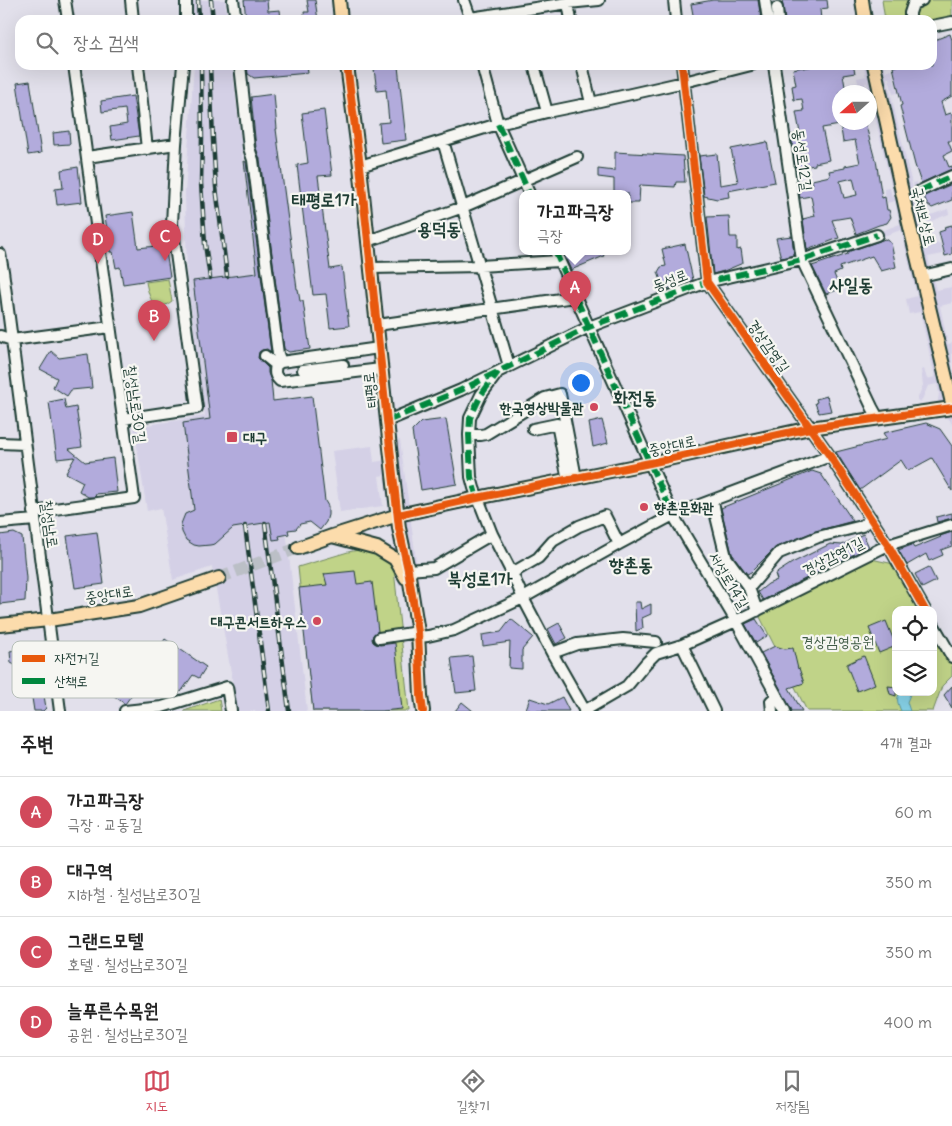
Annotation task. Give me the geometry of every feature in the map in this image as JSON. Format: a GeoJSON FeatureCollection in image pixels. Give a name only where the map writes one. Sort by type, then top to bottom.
{"type":"FeatureCollection","features":[{"type":"Feature","properties":{"kind":"main road"},"geometry":{"type":"LineString","coordinates":[[339,0],[340,15]]}},
{"type":"Feature","properties":{"kind":"main road"},"geometry":{"type":"LineString","coordinates":[[862,0],[864,15]]}},
{"type":"Feature","properties":{"kind":"main road","name":"태평로"},"geometry":{"type":"LineString","coordinates":[[348,70],[360,166],[399,528],[408,570],[418,635],[423,711]]}},
{"type":"Feature","properties":{"kind":"main road","name":"국채보상로"},"geometry":{"type":"LineString","coordinates":[[875,70],[952,403]]}},
{"type":"Feature","properties":{"kind":"main road","name":"중앙대로"},"geometry":{"type":"LineString","coordinates":[[298,548],[398,515],[477,498],[810,428],[952,408]]}},
{"type":"Feature","properties":{"kind":"main road"},"geometry":{"type":"LineString","coordinates":[[332,536],[375,547],[395,559],[411,588]]}},
{"type":"Feature","properties":{"kind":"main road","name":"중앙대로"},"geometry":{"type":"LineString","coordinates":[[0,625],[49,620],[139,606],[219,578]]}},
{"type":"Feature","properties":{"kind":"street"},"geometry":{"type":"LineString","coordinates":[[65,0],[67,15]]}},
{"type":"Feature","properties":{"kind":"street"},"geometry":{"type":"LineString","coordinates":[[131,0],[132,15]]}},
{"type":"Feature","properties":{"kind":"street"},"geometry":{"type":"LineString","coordinates":[[186,0],[186,15]]}},
{"type":"Feature","properties":{"kind":"street"},"geometry":{"type":"LineString","coordinates":[[233,0],[235,15]]}},
{"type":"Feature","properties":{"kind":"street"},"geometry":{"type":"LineString","coordinates":[[464,0],[469,15]]}},
{"type":"Feature","properties":{"kind":"street"},"geometry":{"type":"LineString","coordinates":[[521,15],[568,4],[599,0]]}},
{"type":"Feature","properties":{"kind":"street"},"geometry":{"type":"LineString","coordinates":[[674,0],[676,15]]}},
{"type":"Feature","properties":{"kind":"street"},"geometry":{"type":"LineString","coordinates":[[765,0],[767,15]]}},
{"type":"Feature","properties":{"kind":"street"},"geometry":{"type":"LineString","coordinates":[[910,15],[913,4],[922,0]]}},
{"type":"Feature","properties":{"kind":"street"},"geometry":{"type":"LineString","coordinates":[[568,4],[571,15]]}},
{"type":"Feature","properties":{"kind":"street"},"geometry":{"type":"LineString","coordinates":[[777,8],[778,15]]}},
{"type":"Feature","properties":{"kind":"street"},"geometry":{"type":"LineString","coordinates":[[937,25],[952,22]]}},
{"type":"Feature","properties":{"kind":"street","name":"칠성남로30길"},"geometry":{"type":"LineString","coordinates":[[34,516],[134,498],[75,70]]}},
{"type":"Feature","properties":{"kind":"street"},"geometry":{"type":"LineString","coordinates":[[139,70],[147,148]]}},
{"type":"Feature","properties":{"kind":"street"},"geometry":{"type":"LineString","coordinates":[[123,419],[197,408],[172,224],[183,70]]}},
{"type":"Feature","properties":{"kind":"street"},"geometry":{"type":"LineString","coordinates":[[241,70],[249,148],[254,160],[278,354],[278,363],[274,372],[280,381],[342,366]]}},
{"type":"Feature","properties":{"kind":"street"},"geometry":{"type":"LineString","coordinates":[[483,70],[498,124],[528,190]]}},
{"type":"Feature","properties":{"kind":"street"},"geometry":{"type":"LineString","coordinates":[[535,70],[546,112]]}},
{"type":"Feature","properties":{"kind":"street"},"geometry":{"type":"LineString","coordinates":[[583,70],[591,103]]}},
{"type":"Feature","properties":{"kind":"street","name":"경상감영길"},"geometry":{"type":"LineString","coordinates":[[683,70],[707,282],[830,456],[888,545],[923,606]]}},
{"type":"Feature","properties":{"kind":"street"},"geometry":{"type":"LineString","coordinates":[[360,166],[498,124],[731,70]]}},
{"type":"Feature","properties":{"kind":"street","name":"동성로12길"},"geometry":{"type":"LineString","coordinates":[[775,70],[802,260]]}},
{"type":"Feature","properties":{"kind":"street"},"geometry":{"type":"LineString","coordinates":[[443,141],[509,366]]}},
{"type":"Feature","properties":{"kind":"street"},"geometry":{"type":"LineString","coordinates":[[87,157],[176,144]]}},
{"type":"Feature","properties":{"kind":"street"},"geometry":{"type":"LineString","coordinates":[[368,241],[463,206],[577,157]]}},
{"type":"Feature","properties":{"kind":"street"},"geometry":{"type":"LineString","coordinates":[[920,191],[952,176]]}},
{"type":"Feature","properties":{"kind":"street","name":"동성로"},"geometry":{"type":"LineString","coordinates":[[387,421],[461,390],[589,327],[707,282],[802,260],[877,235]]}},
{"type":"Feature","properties":{"kind":"street","name":"칠성남로"},"geometry":{"type":"LineString","coordinates":[[0,254],[52,641]]}},
{"type":"Feature","properties":{"kind":"street","name":"서성로14길"},"geometry":{"type":"LineString","coordinates":[[556,255],[673,516],[736,621],[786,711]]}},
{"type":"Feature","properties":{"kind":"street"},"geometry":{"type":"LineString","coordinates":[[802,260],[878,418]]}},
{"type":"Feature","properties":{"kind":"street"},"geometry":{"type":"LineString","coordinates":[[370,268],[480,266],[559,261]]}},
{"type":"Feature","properties":{"kind":"street"},"geometry":{"type":"LineString","coordinates":[[922,276],[952,269]]}},
{"type":"Feature","properties":{"kind":"street"},"geometry":{"type":"LineString","coordinates":[[377,325],[576,298]]}},
{"type":"Feature","properties":{"kind":"street"},"geometry":{"type":"LineString","coordinates":[[0,336],[12,340],[110,327]]}},
{"type":"Feature","properties":{"kind":"street"},"geometry":{"type":"LineString","coordinates":[[265,356],[278,363],[379,348]]}},
{"type":"Feature","properties":{"kind":"street"},"geometry":{"type":"LineString","coordinates":[[302,359],[303,375]]}},
{"type":"Feature","properties":{"kind":"street"},"geometry":{"type":"LineString","coordinates":[[303,375],[381,369]]}},
{"type":"Feature","properties":{"kind":"street"},"geometry":{"type":"LineString","coordinates":[[498,371],[481,395],[470,418],[471,477],[477,498],[492,534],[552,653],[584,711]]}},
{"type":"Feature","properties":{"kind":"street"},"geometry":{"type":"LineString","coordinates":[[469,435],[486,434],[545,398],[560,394],[572,479]]}},
{"type":"Feature","properties":{"kind":"street"},"geometry":{"type":"LineString","coordinates":[[533,429],[557,424],[572,479]]}},
{"type":"Feature","properties":{"kind":"street"},"geometry":{"type":"LineString","coordinates":[[0,443],[25,444]]}},
{"type":"Feature","properties":{"kind":"street"},"geometry":{"type":"LineString","coordinates":[[379,638],[428,636],[454,630],[524,598],[619,544],[673,516],[830,456]]}},
{"type":"Feature","properties":{"kind":"street"},"geometry":{"type":"LineString","coordinates":[[714,500],[726,557],[749,588],[758,611]]}},
{"type":"Feature","properties":{"kind":"street"},"geometry":{"type":"LineString","coordinates":[[0,523],[34,516]]}},
{"type":"Feature","properties":{"kind":"street"},"geometry":{"type":"LineString","coordinates":[[512,573],[538,558],[553,541],[579,526],[605,516],[619,544]]}},
{"type":"Feature","properties":{"kind":"street"},"geometry":{"type":"LineString","coordinates":[[749,588],[779,552],[818,538],[862,526],[871,518]]}},
{"type":"Feature","properties":{"kind":"street","name":"경상감영1길"},"geometry":{"type":"LineString","coordinates":[[584,711],[627,686],[656,653],[682,645],[758,611],[888,545],[952,525]]}},
{"type":"Feature","properties":{"kind":"street"},"geometry":{"type":"LineString","coordinates":[[408,570],[434,568],[492,534]]}},
{"type":"Feature","properties":{"kind":"street"},"geometry":{"type":"LineString","coordinates":[[937,631],[952,656]]}},
{"type":"Feature","properties":{"kind":"street"},"geometry":{"type":"LineString","coordinates":[[552,653],[577,644],[623,639],[656,642]]}},
{"type":"Feature","properties":{"kind":"street"},"geometry":{"type":"LineString","coordinates":[[682,645],[714,711]]}},
{"type":"Feature","properties":{"kind":"street"},"geometry":{"type":"LineString","coordinates":[[125,711],[162,709],[228,687],[230,711]]}},
{"type":"Feature","properties":{"kind":"street"},"geometry":{"type":"LineString","coordinates":[[772,711],[771,701],[777,696]]}},
{"type":"Feature","properties":{"kind":"street","name":"칠성남로"},"geometry":{"type":"LineString","coordinates":[[58,698],[60,711]]}},
{"type":"Feature","properties":{"kind":"shaded area"},"geometry":{"type":"Polygon","coordinates":[[[191,0],[225,0],[226,15],[192,15],[191,0]]]}},
{"type":"Feature","properties":{"kind":"shaded area"},"geometry":{"type":"Polygon","coordinates":[[[194,70],[233,70],[307,711],[238,711],[212,567],[173,580],[161,508],[147,511],[134,427],[205,416],[187,276],[185,193],[194,70]]]}},
{"type":"Feature","properties":{"kind":"shaded area"},"geometry":{"type":"Polygon","coordinates":[[[864,70],[892,70],[898,93],[893,94],[889,78],[887,78],[914,193],[913,183],[916,182],[919,195],[914,197],[919,219],[948,209],[949,214],[921,225],[926,246],[940,243],[943,254],[928,257],[936,290],[952,287],[952,303],[940,306],[948,344],[952,343],[952,425],[950,420],[944,417],[938,400],[937,384],[928,386],[921,402],[917,400],[923,385],[921,370],[924,369],[927,379],[935,377],[920,312],[909,314],[906,299],[917,296],[901,230],[878,238],[876,233],[900,224],[895,201],[887,203],[884,189],[890,188],[892,197],[894,197],[877,125],[877,85],[867,85],[865,83],[865,85],[858,85],[857,78],[866,76],[864,70]]]}},
{"type":"Feature","properties":{"kind":"shaded area"},"geometry":{"type":"Polygon","coordinates":[[[400,440],[419,582],[399,585],[384,475],[379,476],[383,506],[340,512],[332,451],[372,446],[374,462],[387,460],[385,443],[400,440]]]}},
{"type":"Feature","properties":{"kind":"green space"},"geometry":{"type":"Polygon","coordinates":[[[882,0],[952,0],[952,18],[937,21],[937,15],[884,15],[882,0]]]}},
{"type":"Feature","properties":{"kind":"green space"},"geometry":{"type":"Polygon","coordinates":[[[168,279],[172,301],[161,306],[153,303],[146,282],[168,279]]]}},
{"type":"Feature","properties":{"kind":"green space"},"geometry":{"type":"Polygon","coordinates":[[[364,549],[385,556],[394,570],[409,711],[313,711],[298,567],[364,549]]]}},
{"type":"Feature","properties":{"kind":"green space","name":"경상감영공원"},"geometry":{"type":"Polygon","coordinates":[[[871,559],[894,564],[919,606],[892,606],[892,696],[937,696],[937,639],[952,665],[952,676],[942,686],[933,711],[807,711],[759,615],[871,559]]]}},
{"type":"Feature","properties":{"kind":"green space"},"geometry":{"type":"Polygon","coordinates":[[[219,699],[221,711],[184,711],[219,699]]]}},
{"type":"Feature","properties":{"kind":"water"},"geometry":{"type":"Polygon","coordinates":[[[899,696],[909,696],[907,702],[910,711],[901,711],[899,696]]]}},
{"type":"Feature","properties":{"kind":"building"},"geometry":{"type":"Polygon","coordinates":[[[244,0],[267,0],[268,11],[280,10],[280,15],[246,15],[244,0]]]}},
{"type":"Feature","properties":{"kind":"building"},"geometry":{"type":"Polygon","coordinates":[[[307,0],[315,0],[317,15],[304,15],[304,12],[309,12],[307,0]]]}},
{"type":"Feature","properties":{"kind":"building"},"geometry":{"type":"Polygon","coordinates":[[[713,0],[758,0],[760,15],[693,15],[691,4],[713,0]]]}},
{"type":"Feature","properties":{"kind":"building"},"geometry":{"type":"Polygon","coordinates":[[[782,0],[827,0],[828,8],[820,9],[821,15],[784,15],[782,0]]]}},
{"type":"Feature","properties":{"kind":"building"},"geometry":{"type":"Polygon","coordinates":[[[950,34],[952,40],[952,96],[941,102],[945,115],[951,113],[952,116],[952,141],[948,141],[952,151],[944,155],[949,167],[952,166],[952,169],[921,183],[900,106],[902,105],[894,70],[937,70],[937,39],[950,34]]]}},
{"type":"Feature","properties":{"kind":"building"},"geometry":{"type":"Polygon","coordinates":[[[248,70],[308,70],[308,73],[254,78],[248,74],[248,70]]]}},
{"type":"Feature","properties":{"kind":"building"},"geometry":{"type":"Polygon","coordinates":[[[374,70],[398,70],[406,140],[381,143],[379,123],[389,122],[386,90],[377,91],[374,70]]]}},
{"type":"Feature","properties":{"kind":"building"},"geometry":{"type":"Polygon","coordinates":[[[793,70],[854,70],[855,73],[843,75],[845,85],[832,85],[832,126],[822,128],[829,160],[815,163],[815,165],[796,168],[791,135],[800,133],[796,112],[804,111],[802,99],[794,100],[792,86],[796,85],[793,70]]]}},
{"type":"Feature","properties":{"kind":"building"},"geometry":{"type":"Polygon","coordinates":[[[30,81],[41,153],[28,155],[17,83],[30,81]]]}},
{"type":"Feature","properties":{"kind":"building"},"geometry":{"type":"Polygon","coordinates":[[[274,94],[276,129],[297,289],[300,301],[303,301],[310,349],[289,352],[284,349],[260,159],[256,148],[251,97],[274,94]]]}},
{"type":"Feature","properties":{"kind":"building"},"geometry":{"type":"Polygon","coordinates":[[[133,96],[139,136],[112,140],[110,127],[127,124],[125,109],[102,112],[101,101],[133,96]]]}},
{"type":"Feature","properties":{"kind":"building"},"geometry":{"type":"Polygon","coordinates":[[[324,110],[332,175],[318,176],[330,269],[342,267],[349,326],[330,328],[326,294],[313,295],[297,165],[308,163],[302,113],[324,110]]]}},
{"type":"Feature","properties":{"kind":"building"},"geometry":{"type":"Polygon","coordinates":[[[841,130],[867,130],[876,160],[882,198],[885,197],[887,210],[889,210],[891,217],[887,223],[856,234],[850,217],[832,220],[839,238],[807,250],[803,219],[815,216],[811,196],[800,198],[798,187],[813,184],[812,180],[830,176],[829,171],[860,163],[855,140],[843,142],[841,130]],[[853,178],[840,181],[844,198],[857,195],[853,178]]]}},
{"type":"Feature","properties":{"kind":"building"},"geometry":{"type":"Polygon","coordinates":[[[69,131],[70,144],[54,145],[53,133],[69,131]]]}},
{"type":"Feature","properties":{"kind":"building"},"geometry":{"type":"Polygon","coordinates":[[[767,142],[775,182],[728,191],[729,197],[717,199],[704,196],[699,156],[717,154],[720,185],[738,182],[731,149],[767,142]]]}},
{"type":"Feature","properties":{"kind":"building"},"geometry":{"type":"Polygon","coordinates":[[[615,152],[683,156],[685,182],[676,182],[675,187],[640,185],[639,203],[631,203],[631,190],[614,190],[614,179],[598,177],[598,169],[615,171],[615,152]]]}},
{"type":"Feature","properties":{"kind":"building"},"geometry":{"type":"Polygon","coordinates":[[[244,161],[246,162],[271,352],[267,349],[262,350],[259,352],[258,358],[268,368],[273,401],[312,396],[328,515],[326,522],[320,530],[310,522],[300,524],[296,529],[288,530],[289,534],[279,536],[280,539],[273,540],[270,522],[233,528],[215,544],[199,546],[186,540],[181,524],[185,514],[194,510],[183,423],[210,419],[193,281],[257,273],[244,161]]]}},
{"type":"Feature","properties":{"kind":"building"},"geometry":{"type":"Polygon","coordinates":[[[78,167],[82,202],[57,205],[55,189],[63,188],[61,170],[78,167]]]}},
{"type":"Feature","properties":{"kind":"building"},"geometry":{"type":"Polygon","coordinates":[[[952,184],[952,200],[932,208],[927,204],[924,196],[952,184]]]}},
{"type":"Feature","properties":{"kind":"building"},"geometry":{"type":"Polygon","coordinates":[[[133,212],[138,248],[165,245],[170,277],[123,284],[120,267],[116,268],[113,252],[110,252],[105,216],[133,212]]]}},
{"type":"Feature","properties":{"kind":"building"},"geometry":{"type":"Polygon","coordinates":[[[729,216],[730,237],[737,237],[737,250],[741,249],[743,263],[713,274],[707,217],[729,216]]]}},
{"type":"Feature","properties":{"kind":"building"},"geometry":{"type":"Polygon","coordinates":[[[952,225],[952,254],[945,256],[939,232],[945,230],[944,227],[952,225]]]}},
{"type":"Feature","properties":{"kind":"building"},"geometry":{"type":"Polygon","coordinates":[[[792,236],[794,255],[781,258],[776,238],[792,236]]]}},
{"type":"Feature","properties":{"kind":"building"},"geometry":{"type":"Polygon","coordinates":[[[885,239],[891,243],[896,267],[881,271],[872,256],[840,267],[841,271],[834,274],[840,289],[826,294],[812,266],[885,239]]]}},
{"type":"Feature","properties":{"kind":"building"},"geometry":{"type":"Polygon","coordinates":[[[685,244],[693,280],[665,289],[658,272],[661,267],[666,266],[662,249],[685,244]]]}},
{"type":"Feature","properties":{"kind":"building"},"geometry":{"type":"Polygon","coordinates":[[[564,255],[604,255],[604,256],[571,270],[564,255]]]}},
{"type":"Feature","properties":{"kind":"building"},"geometry":{"type":"Polygon","coordinates":[[[51,351],[59,358],[88,354],[92,388],[71,390],[67,396],[53,387],[57,378],[40,369],[51,351]]]}},
{"type":"Feature","properties":{"kind":"building"},"geometry":{"type":"Polygon","coordinates":[[[827,396],[831,411],[819,413],[815,403],[817,402],[816,399],[827,396]]]}},
{"type":"Feature","properties":{"kind":"building"},"geometry":{"type":"Polygon","coordinates":[[[64,399],[66,409],[76,407],[82,447],[69,449],[85,462],[113,458],[117,492],[96,494],[95,497],[88,497],[79,491],[83,482],[66,473],[75,457],[57,459],[49,402],[64,399]]]}},
{"type":"Feature","properties":{"kind":"building"},"geometry":{"type":"Polygon","coordinates":[[[446,419],[457,484],[421,490],[412,431],[421,422],[446,419]]]}},
{"type":"Feature","properties":{"kind":"building"},"geometry":{"type":"Polygon","coordinates":[[[602,420],[608,443],[593,447],[589,423],[602,420]]]}},
{"type":"Feature","properties":{"kind":"building"},"geometry":{"type":"Polygon","coordinates":[[[926,423],[940,429],[952,446],[952,491],[932,458],[908,471],[901,460],[860,490],[836,452],[887,439],[883,433],[926,423]]]}},
{"type":"Feature","properties":{"kind":"building"},"geometry":{"type":"Polygon","coordinates":[[[812,471],[821,474],[853,521],[816,531],[776,547],[747,574],[732,554],[721,508],[812,471]]]}},
{"type":"Feature","properties":{"kind":"building"},"geometry":{"type":"Polygon","coordinates":[[[952,513],[952,518],[937,522],[936,517],[952,513]]]}},
{"type":"Feature","properties":{"kind":"building"},"geometry":{"type":"Polygon","coordinates":[[[97,532],[104,584],[75,588],[67,536],[97,532]]]}},
{"type":"Feature","properties":{"kind":"building"},"geometry":{"type":"Polygon","coordinates":[[[952,532],[952,546],[941,550],[943,555],[929,561],[926,554],[907,565],[898,550],[912,545],[914,548],[952,532]]]}},
{"type":"Feature","properties":{"kind":"building"},"geometry":{"type":"Polygon","coordinates":[[[14,533],[22,537],[26,578],[25,601],[0,604],[0,535],[14,533]]]}},
{"type":"Feature","properties":{"kind":"building"},"geometry":{"type":"Polygon","coordinates":[[[863,534],[869,547],[763,600],[758,592],[777,580],[775,574],[792,563],[830,544],[842,545],[863,534]]]}},
{"type":"Feature","properties":{"kind":"building"},"geometry":{"type":"Polygon","coordinates":[[[929,567],[936,581],[922,588],[915,574],[929,567]]]}},
{"type":"Feature","properties":{"kind":"building","name":"대구콘서트하우스"},"geometry":{"type":"Polygon","coordinates":[[[355,571],[357,584],[372,582],[378,631],[373,635],[373,642],[380,645],[395,643],[402,709],[382,711],[313,711],[299,588],[327,585],[324,574],[355,571]]]}},
{"type":"Feature","properties":{"kind":"building"},"geometry":{"type":"Polygon","coordinates":[[[635,602],[640,602],[641,609],[651,604],[651,614],[642,618],[643,628],[636,631],[635,602]]]}},
{"type":"Feature","properties":{"kind":"building"},"geometry":{"type":"Polygon","coordinates":[[[511,619],[533,637],[522,650],[522,669],[509,668],[510,642],[483,646],[482,635],[501,632],[511,619]]]}},
{"type":"Feature","properties":{"kind":"building"},"geometry":{"type":"Polygon","coordinates":[[[756,619],[767,636],[756,643],[745,624],[756,619]]]}},
{"type":"Feature","properties":{"kind":"building"},"geometry":{"type":"Polygon","coordinates":[[[886,621],[892,636],[892,648],[879,653],[869,628],[886,621]]]}},
{"type":"Feature","properties":{"kind":"building"},"geometry":{"type":"Polygon","coordinates":[[[559,623],[567,638],[556,644],[548,629],[559,623]]]}},
{"type":"Feature","properties":{"kind":"building"},"geometry":{"type":"Polygon","coordinates":[[[775,646],[785,649],[793,648],[798,669],[804,683],[789,688],[802,711],[792,711],[761,653],[775,646]]]}},
{"type":"Feature","properties":{"kind":"building"},"geometry":{"type":"Polygon","coordinates":[[[178,648],[206,667],[199,678],[193,675],[181,692],[178,690],[178,648]]]}},
{"type":"Feature","properties":{"kind":"building"},"geometry":{"type":"Polygon","coordinates":[[[10,651],[12,651],[12,664],[11,663],[10,651]]]}},
{"type":"Feature","properties":{"kind":"building"},"geometry":{"type":"Polygon","coordinates":[[[472,656],[476,691],[456,693],[451,658],[472,656]]]}},
{"type":"Feature","properties":{"kind":"building"},"geometry":{"type":"Polygon","coordinates":[[[864,656],[875,684],[857,691],[847,664],[864,656]]]}},
{"type":"Feature","properties":{"kind":"building"},"geometry":{"type":"Polygon","coordinates":[[[888,686],[892,686],[892,695],[890,694],[888,686]]]}},
{"type":"Feature","properties":{"kind":"building"},"geometry":{"type":"Polygon","coordinates":[[[952,686],[952,708],[944,695],[952,686]]]}},
{"type":"Feature","properties":{"kind":"building"},"geometry":{"type":"Polygon","coordinates":[[[562,697],[569,711],[532,711],[526,709],[530,698],[548,704],[562,697]]]}},
{"type":"Feature","properties":{"kind":"building"},"geometry":{"type":"Polygon","coordinates":[[[32,698],[44,698],[46,708],[43,711],[34,711],[32,698]]]}},
{"type":"Feature","properties":{"kind":"building"},"geometry":{"type":"Polygon","coordinates":[[[117,698],[129,698],[125,704],[117,698]]]}},
{"type":"Feature","properties":{"kind":"building"},"geometry":{"type":"Polygon","coordinates":[[[462,702],[473,711],[455,711],[462,702]]]}},
{"type":"Feature","properties":{"kind":"tunnel"},"geometry":{"type":"LineString","coordinates":[[219,578],[298,548]]}},
{"type":"Feature","properties":{"kind":"railway"},"geometry":{"type":"LineString","coordinates":[[198,0],[199,15]]}},
{"type":"Feature","properties":{"kind":"railway"},"geometry":{"type":"LineString","coordinates":[[211,0],[212,15]]}},
{"type":"Feature","properties":{"kind":"railway"},"geometry":{"type":"LineString","coordinates":[[201,70],[201,183],[205,244],[210,278]]}},
{"type":"Feature","properties":{"kind":"railway"},"geometry":{"type":"LineString","coordinates":[[210,70],[216,187],[227,276]]}},
{"type":"Feature","properties":{"kind":"railway"},"geometry":{"type":"LineString","coordinates":[[265,523],[289,711]]}},
{"type":"Feature","properties":{"kind":"railway"},"geometry":{"type":"LineString","coordinates":[[245,526],[269,711]]}},
{"type":"Feature","properties":{"kind":"marked path"},"geometry":{"type":"LineString","coordinates":[[498,124],[528,190]]}},
{"type":"Feature","properties":{"kind":"marked path"},"geometry":{"type":"LineString","coordinates":[[920,191],[952,176]]}},
{"type":"Feature","properties":{"kind":"marked path"},"geometry":{"type":"LineString","coordinates":[[387,421],[461,390],[589,327],[707,282],[802,260],[877,235]]}},
{"type":"Feature","properties":{"kind":"marked path"},"geometry":{"type":"LineString","coordinates":[[557,255],[673,515]]}},
{"type":"Feature","properties":{"kind":"marked path"},"geometry":{"type":"LineString","coordinates":[[477,498],[471,477],[470,418],[481,395],[498,372]]}},
{"type":"Feature","properties":{"kind":"cycle path"},"geometry":{"type":"LineString","coordinates":[[348,70],[360,166],[399,528],[418,632],[423,711]]}},
{"type":"Feature","properties":{"kind":"cycle path"},"geometry":{"type":"LineString","coordinates":[[683,70],[707,282],[830,456],[888,545],[923,606]]}},
{"type":"Feature","properties":{"kind":"cycle path"},"geometry":{"type":"LineString","coordinates":[[398,515],[810,428],[952,408]]}},
{"type":"Feature","properties":{"kind":"place","name":"그랜드모텔"},"geometry":{"type":"Point","coordinates":[165,261]}},
{"type":"Feature","properties":{"kind":"place","name":"늘푸른수목원"},"geometry":{"type":"Point","coordinates":[98,264]}},
{"type":"Feature","properties":{"kind":"place","name":"가고파극장"},"geometry":{"type":"Point","coordinates":[575,312]}},
{"type":"Feature","properties":{"kind":"place","name":"대구역"},"geometry":{"type":"Point","coordinates":[154,341]}},
{"type":"Feature","properties":{"kind":"place","name":"한국영상박물관"},"geometry":{"type":"Point","coordinates":[594,407]}},
{"type":"Feature","properties":{"kind":"place","name":"대구"},"geometry":{"type":"Point","coordinates":[232,437]}},
{"type":"Feature","properties":{"kind":"place","name":"향촌문화관"},"geometry":{"type":"Point","coordinates":[644,507]}},
{"type":"Feature","properties":{"kind":"place","name":"대구콘서트하우스"},"geometry":{"type":"Point","coordinates":[317,621]}},
{"type":"Feature","properties":{"kind":"district","name":"태평로1가"},"geometry":{"type":"Point","coordinates":[324,199]}},
{"type":"Feature","properties":{"kind":"district","name":"용덕동"},"geometry":{"type":"Point","coordinates":[439,228]}},
{"type":"Feature","properties":{"kind":"district","name":"사일동"},"geometry":{"type":"Point","coordinates":[851,284]}},
{"type":"Feature","properties":{"kind":"district","name":"화전동"},"geometry":{"type":"Point","coordinates":[635,397]}},
{"type":"Feature","properties":{"kind":"district","name":"향촌동"},"geometry":{"type":"Point","coordinates":[631,564]}},
{"type":"Feature","properties":{"kind":"district","name":"북성로1가"},"geometry":{"type":"Point","coordinates":[480,578]}}]}
